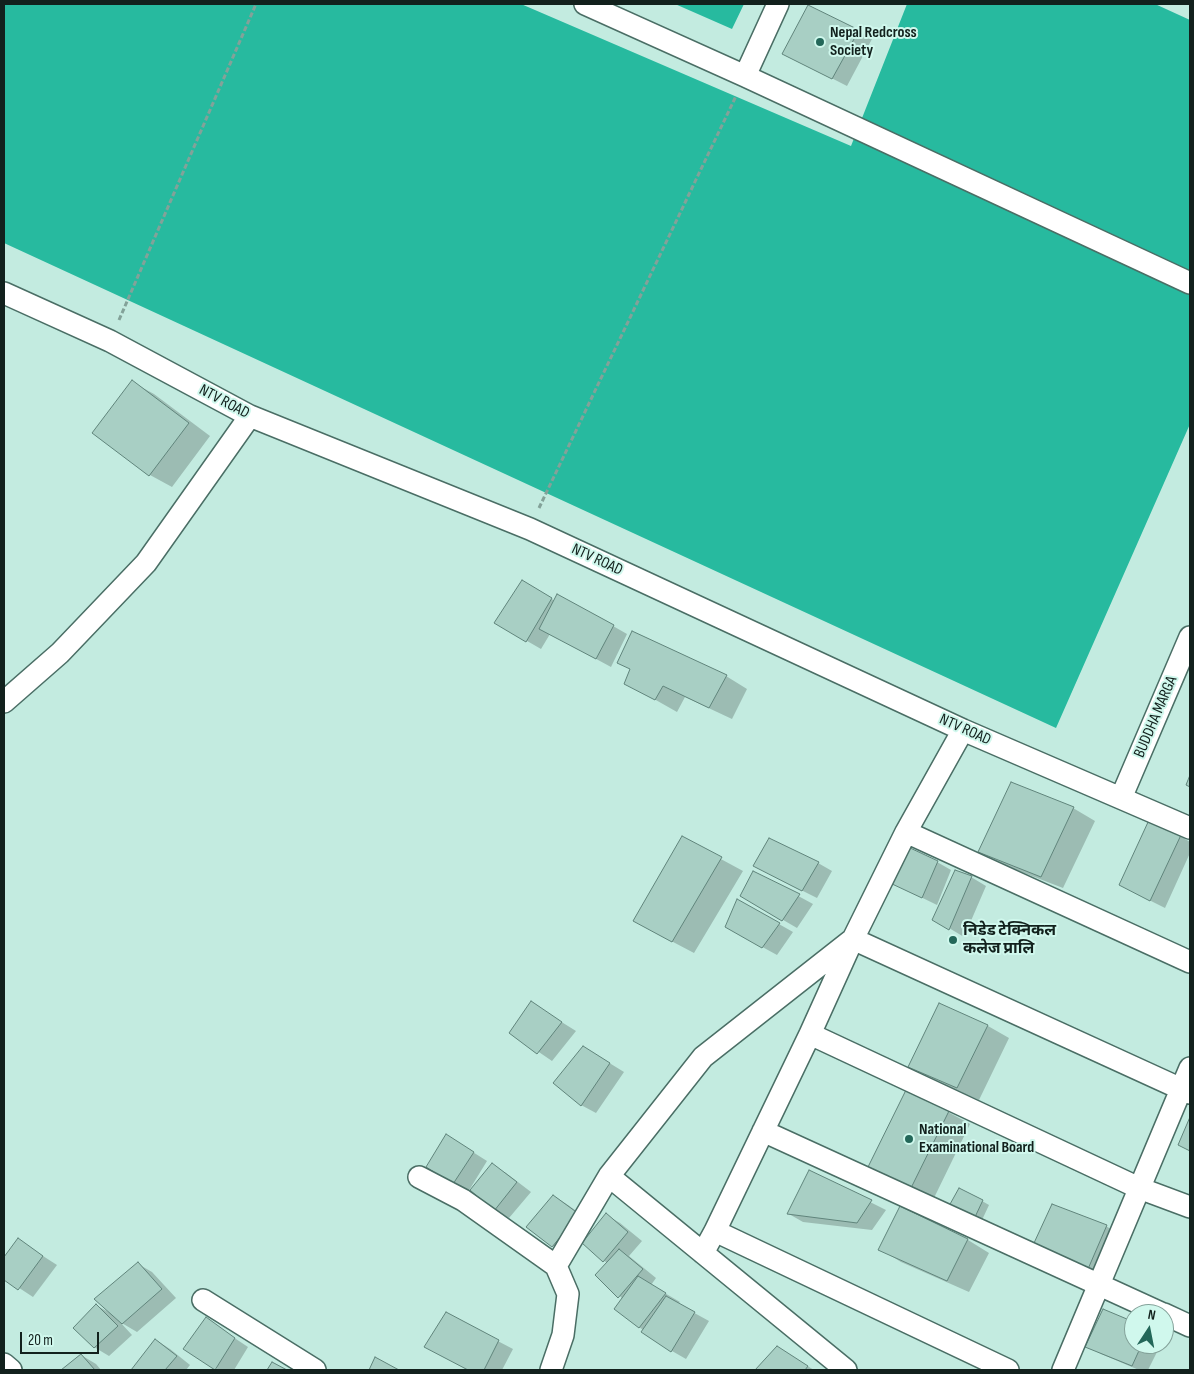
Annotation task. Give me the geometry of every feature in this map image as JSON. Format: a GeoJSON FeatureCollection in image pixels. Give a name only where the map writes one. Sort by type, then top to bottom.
{"type":"FeatureCollection","features":[{"type":"Feature","properties":{"kind":"street"},"geometry":{"type":"LineString","coordinates":[[585,4],[746,76],[1190,283]]}},
{"type":"Feature","properties":{"kind":"street"},"geometry":{"type":"LineString","coordinates":[[746,76],[778,4]]}},
{"type":"Feature","properties":{"kind":"street","name":"NTV ROAD"},"geometry":{"type":"LineString","coordinates":[[4,293],[110,341],[250,416],[530,529],[963,730],[1190,828]]}},
{"type":"Feature","properties":{"kind":"street"},"geometry":{"type":"LineString","coordinates":[[4,702],[60,653],[146,563],[250,416]]}},
{"type":"Feature","properties":{"kind":"street","name":"BUDDHA MARGA"},"geometry":{"type":"LineString","coordinates":[[1121,798],[1190,637]]}},
{"type":"Feature","properties":{"kind":"street"},"geometry":{"type":"LineString","coordinates":[[703,1252],[715,1231],[810,1034],[853,939],[906,832],[963,730]]}},
{"type":"Feature","properties":{"kind":"street"},"geometry":{"type":"LineString","coordinates":[[906,832],[1190,962]]}},
{"type":"Feature","properties":{"kind":"street"},"geometry":{"type":"LineString","coordinates":[[853,939],[1185,1091]]}},
{"type":"Feature","properties":{"kind":"street"},"geometry":{"type":"LineString","coordinates":[[556,1266],[609,1176],[703,1057],[853,939]]}},
{"type":"Feature","properties":{"kind":"street"},"geometry":{"type":"LineString","coordinates":[[810,1034],[1139,1188],[1190,1207]]}},
{"type":"Feature","properties":{"kind":"street"},"geometry":{"type":"LineString","coordinates":[[1063,1370],[1139,1188],[1185,1091],[1190,1068]]}},
{"type":"Feature","properties":{"kind":"street"},"geometry":{"type":"LineString","coordinates":[[763,1131],[1142,1304]]}},
{"type":"Feature","properties":{"kind":"street"},"geometry":{"type":"LineString","coordinates":[[609,1176],[846,1370]]}},
{"type":"Feature","properties":{"kind":"street"},"geometry":{"type":"LineString","coordinates":[[420,1177],[464,1200],[556,1266],[568,1294],[563,1335],[551,1370]]}},
{"type":"Feature","properties":{"kind":"street"},"geometry":{"type":"LineString","coordinates":[[715,1231],[1008,1370]]}},
{"type":"Feature","properties":{"kind":"street"},"geometry":{"type":"LineString","coordinates":[[203,1300],[315,1370]]}},
{"type":"Feature","properties":{"kind":"street"},"geometry":{"type":"LineString","coordinates":[[1174,1319],[1190,1326]]}},
{"type":"Feature","properties":{"kind":"street"},"geometry":{"type":"LineString","coordinates":[[4,1364],[11,1370]]}},
{"type":"Feature","properties":{"kind":"path"},"geometry":{"type":"LineString","coordinates":[[110,341],[256,4]]}},
{"type":"Feature","properties":{"kind":"path"},"geometry":{"type":"LineString","coordinates":[[530,529],[746,76]]}},
{"type":"Feature","properties":{"kind":"green space"},"geometry":{"type":"Polygon","coordinates":[[[4,4],[521,4],[851,146],[907,4],[1155,4],[1190,20],[1190,424],[1056,728],[4,243],[4,4]]]}},
{"type":"Feature","properties":{"kind":"green space"},"geometry":{"type":"Polygon","coordinates":[[[675,4],[744,4],[732,29],[675,4]]]}},
{"type":"Feature","properties":{"kind":"building","name":"Nepal Redcross Society"},"geometry":{"type":"Polygon","coordinates":[[[808,5],[859,30],[832,79],[782,54],[808,5]]]}},
{"type":"Feature","properties":{"kind":"building"},"geometry":{"type":"Polygon","coordinates":[[[132,380],[189,423],[149,476],[92,433],[132,380]]]}},
{"type":"Feature","properties":{"kind":"building"},"geometry":{"type":"Polygon","coordinates":[[[522,580],[552,598],[526,642],[494,623],[522,580]]]}},
{"type":"Feature","properties":{"kind":"building"},"geometry":{"type":"Polygon","coordinates":[[[557,594],[614,625],[596,659],[539,629],[557,594]]]}},
{"type":"Feature","properties":{"kind":"building"},"geometry":{"type":"Polygon","coordinates":[[[632,631],[727,675],[709,708],[663,686],[655,700],[624,684],[630,669],[617,663],[632,631]]]}},
{"type":"Feature","properties":{"kind":"building"},"geometry":{"type":"Polygon","coordinates":[[[1190,775],[1190,787],[1186,785],[1190,775]]]}},
{"type":"Feature","properties":{"kind":"building"},"geometry":{"type":"Polygon","coordinates":[[[1011,782],[1074,807],[1041,877],[978,852],[1011,782]]]}},
{"type":"Feature","properties":{"kind":"building"},"geometry":{"type":"Polygon","coordinates":[[[1149,820],[1181,835],[1150,901],[1119,885],[1149,820]]]}},
{"type":"Feature","properties":{"kind":"building"},"geometry":{"type":"Polygon","coordinates":[[[682,836],[722,857],[672,942],[633,921],[682,836]]]}},
{"type":"Feature","properties":{"kind":"building"},"geometry":{"type":"Polygon","coordinates":[[[769,838],[819,862],[802,891],[753,866],[769,838]]]}},
{"type":"Feature","properties":{"kind":"building"},"geometry":{"type":"Polygon","coordinates":[[[908,847],[938,861],[922,898],[890,883],[908,847]]]}},
{"type":"Feature","properties":{"kind":"building"},"geometry":{"type":"Polygon","coordinates":[[[955,870],[972,876],[949,930],[932,920],[955,870]]]}},
{"type":"Feature","properties":{"kind":"building"},"geometry":{"type":"Polygon","coordinates":[[[753,871],[800,894],[782,921],[740,896],[753,871]]]}},
{"type":"Feature","properties":{"kind":"building"},"geometry":{"type":"Polygon","coordinates":[[[737,899],[780,923],[762,948],[725,927],[737,899]]]}},
{"type":"Feature","properties":{"kind":"building"},"geometry":{"type":"Polygon","coordinates":[[[531,1001],[562,1022],[537,1054],[509,1033],[531,1001]]]}},
{"type":"Feature","properties":{"kind":"building"},"geometry":{"type":"Polygon","coordinates":[[[939,1003],[988,1025],[957,1088],[908,1067],[939,1003]]]}},
{"type":"Feature","properties":{"kind":"building"},"geometry":{"type":"Polygon","coordinates":[[[583,1046],[610,1063],[581,1106],[553,1083],[583,1046]]]}},
{"type":"Feature","properties":{"kind":"building","name":"National Examinational Board"},"geometry":{"type":"Polygon","coordinates":[[[906,1090],[949,1111],[911,1188],[868,1167],[906,1090]]]}},
{"type":"Feature","properties":{"kind":"building"},"geometry":{"type":"Polygon","coordinates":[[[1190,1117],[1190,1151],[1178,1145],[1190,1117]]]}},
{"type":"Feature","properties":{"kind":"building"},"geometry":{"type":"Polygon","coordinates":[[[446,1134],[474,1152],[453,1184],[426,1167],[446,1134]]]}},
{"type":"Feature","properties":{"kind":"building"},"geometry":{"type":"Polygon","coordinates":[[[492,1163],[517,1182],[494,1211],[470,1190],[492,1163]]]}},
{"type":"Feature","properties":{"kind":"building"},"geometry":{"type":"Polygon","coordinates":[[[809,1170],[872,1200],[857,1223],[787,1214],[809,1170]]]}},
{"type":"Feature","properties":{"kind":"building"},"geometry":{"type":"Polygon","coordinates":[[[959,1188],[983,1200],[975,1217],[949,1206],[959,1188]]]}},
{"type":"Feature","properties":{"kind":"building"},"geometry":{"type":"Polygon","coordinates":[[[553,1195],[579,1214],[552,1247],[526,1227],[553,1195]]]}},
{"type":"Feature","properties":{"kind":"building"},"geometry":{"type":"Polygon","coordinates":[[[1052,1204],[1107,1225],[1088,1269],[1034,1243],[1052,1204]]]}},
{"type":"Feature","properties":{"kind":"building"},"geometry":{"type":"Polygon","coordinates":[[[900,1206],[968,1239],[947,1281],[878,1250],[900,1206]]]}},
{"type":"Feature","properties":{"kind":"building"},"geometry":{"type":"Polygon","coordinates":[[[606,1213],[628,1232],[603,1262],[582,1243],[606,1213]]]}},
{"type":"Feature","properties":{"kind":"building"},"geometry":{"type":"Polygon","coordinates":[[[18,1238],[43,1256],[18,1290],[4,1280],[4,1257],[18,1238]]]}},
{"type":"Feature","properties":{"kind":"building"},"geometry":{"type":"Polygon","coordinates":[[[619,1249],[643,1269],[618,1298],[595,1275],[619,1249]]]}},
{"type":"Feature","properties":{"kind":"building"},"geometry":{"type":"Polygon","coordinates":[[[138,1262],[162,1289],[122,1324],[94,1299],[138,1262]]]}},
{"type":"Feature","properties":{"kind":"building"},"geometry":{"type":"Polygon","coordinates":[[[638,1276],[666,1293],[639,1328],[614,1309],[638,1276]]]}},
{"type":"Feature","properties":{"kind":"building"},"geometry":{"type":"Polygon","coordinates":[[[666,1296],[695,1312],[671,1352],[641,1332],[666,1296]]]}},
{"type":"Feature","properties":{"kind":"building"},"geometry":{"type":"Polygon","coordinates":[[[96,1304],[118,1326],[94,1348],[73,1328],[96,1304]]]}},
{"type":"Feature","properties":{"kind":"building"},"geometry":{"type":"Polygon","coordinates":[[[1103,1309],[1124,1318],[1124,1354],[1137,1354],[1132,1366],[1085,1347],[1103,1309]]]}},
{"type":"Feature","properties":{"kind":"building"},"geometry":{"type":"Polygon","coordinates":[[[446,1312],[499,1340],[484,1370],[468,1370],[424,1347],[446,1312]]]}},
{"type":"Feature","properties":{"kind":"building"},"geometry":{"type":"Polygon","coordinates":[[[206,1317],[235,1338],[215,1370],[183,1349],[206,1317]]]}},
{"type":"Feature","properties":{"kind":"building"},"geometry":{"type":"Polygon","coordinates":[[[155,1339],[177,1356],[165,1370],[131,1370],[155,1339]]]}},
{"type":"Feature","properties":{"kind":"building"},"geometry":{"type":"Polygon","coordinates":[[[777,1346],[808,1366],[805,1370],[755,1370],[777,1346]]]}},
{"type":"Feature","properties":{"kind":"building"},"geometry":{"type":"Polygon","coordinates":[[[81,1354],[95,1370],[61,1370],[81,1354]]]}},
{"type":"Feature","properties":{"kind":"building"},"geometry":{"type":"Polygon","coordinates":[[[375,1357],[399,1370],[369,1370],[375,1357]]]}},
{"type":"Feature","properties":{"kind":"building"},"geometry":{"type":"Polygon","coordinates":[[[272,1362],[287,1370],[267,1370],[272,1362]]]}},
{"type":"Feature","properties":{"kind":"place","name":"Nepal Redcross Society"},"geometry":{"type":"Point","coordinates":[820,42]}},
{"type":"Feature","properties":{"kind":"place","name":"निडेड टेक्निकल कलेज प्रालि"},"geometry":{"type":"Point","coordinates":[953,940]}},
{"type":"Feature","properties":{"kind":"place","name":"National Examinational Board"},"geometry":{"type":"Point","coordinates":[909,1139]}}]}
